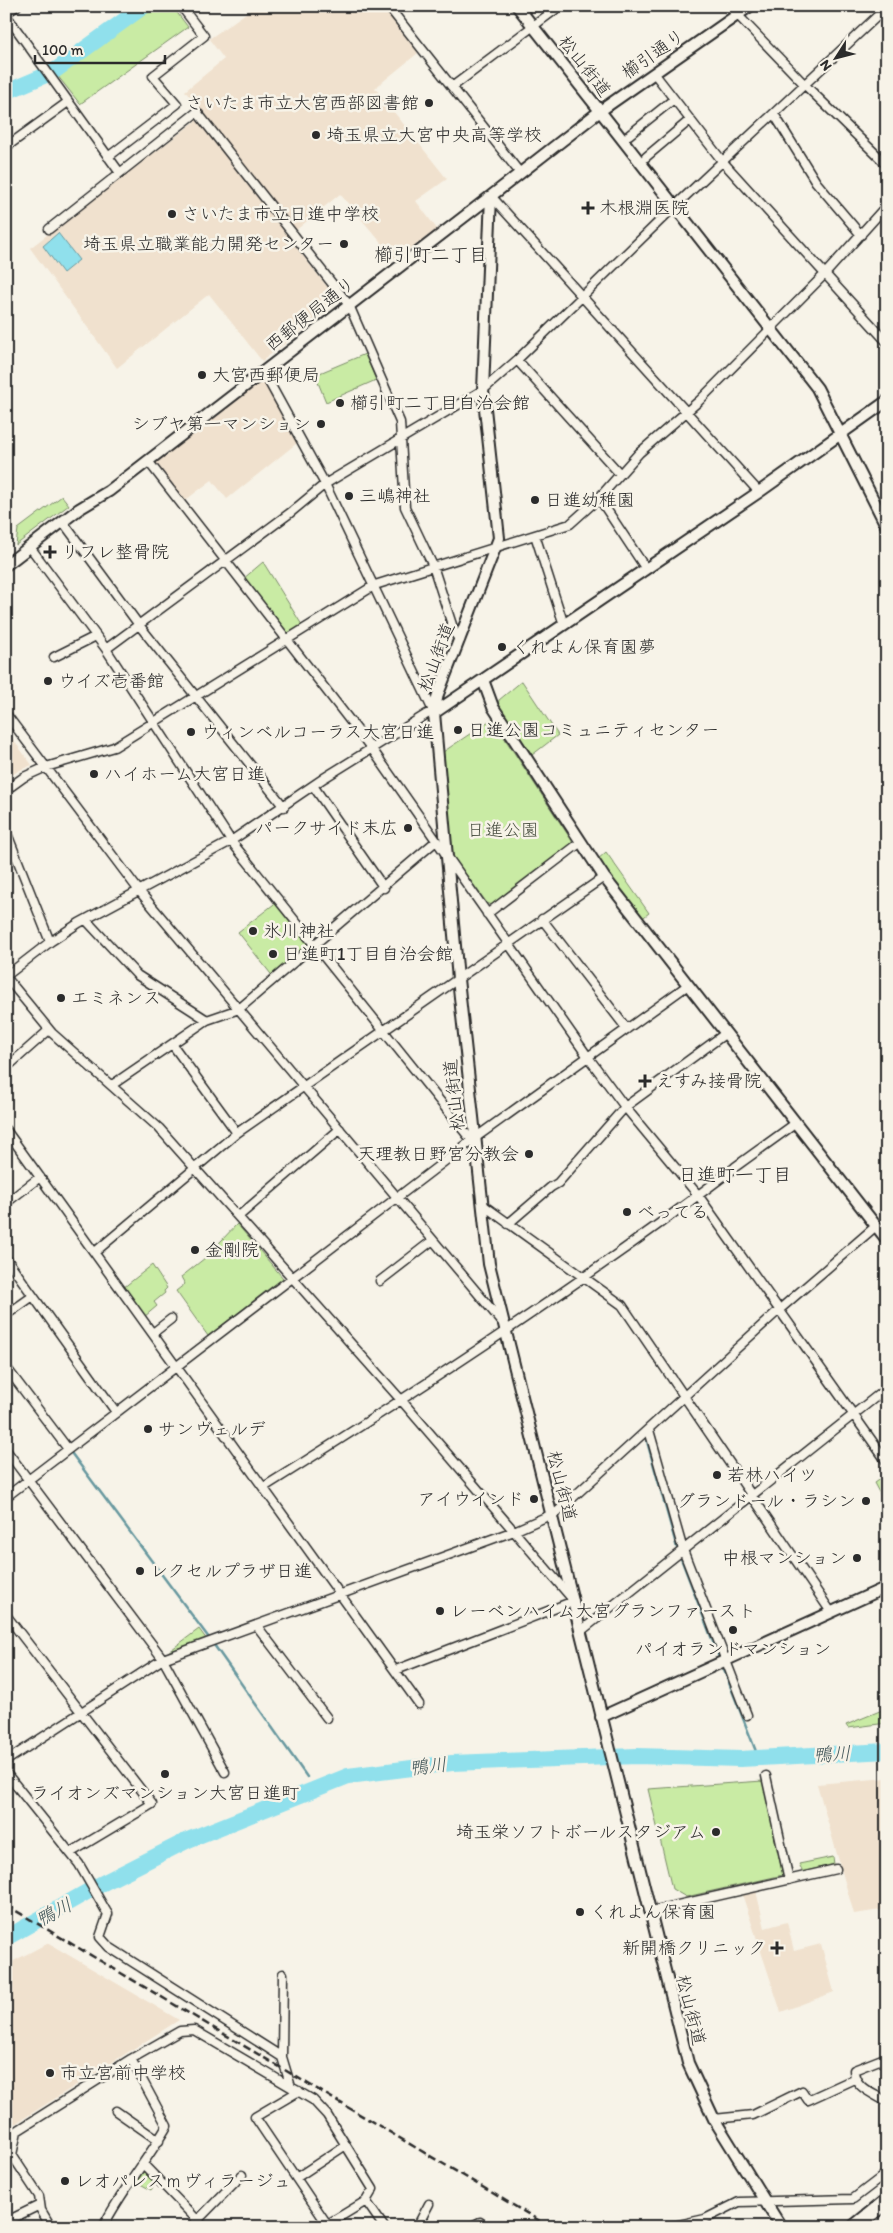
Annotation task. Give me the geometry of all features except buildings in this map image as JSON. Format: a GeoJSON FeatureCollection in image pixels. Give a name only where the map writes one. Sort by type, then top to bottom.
{"type":"FeatureCollection","features":[{"type":"Feature","properties":{"kind":"highway"},"geometry":{"type":"LineString","coordinates":[[854,2227],[887,2201]]}},
{"type":"Feature","properties":{"kind":"highway"},"geometry":{"type":"LineString","coordinates":[[868,2227],[887,2211]]}},
{"type":"Feature","properties":{"kind":"street"},"geometry":{"type":"LineString","coordinates":[[17,6],[6,14],[120,173]]}},
{"type":"Feature","properties":{"kind":"street"},"geometry":{"type":"LineString","coordinates":[[108,157],[176,104],[153,76],[204,36],[182,6]]}},
{"type":"Feature","properties":{"kind":"street"},"geometry":{"type":"LineString","coordinates":[[388,6],[520,173]]}},
{"type":"Feature","properties":{"kind":"street","name":"松山街道"},"geometry":{"type":"LineString","coordinates":[[517,6],[600,111],[491,196],[483,390],[499,530],[497,546],[438,694],[434,713],[458,979],[489,1264],[688,2063],[714,2119],[781,2227]]}},
{"type":"Feature","properties":{"kind":"street"},"geometry":{"type":"LineString","coordinates":[[452,87],[560,6]]}},
{"type":"Feature","properties":{"kind":"street"},"geometry":{"type":"LineString","coordinates":[[729,6],[804,85],[887,165]]}},
{"type":"Feature","properties":{"kind":"street","name":"櫛引通り"},"geometry":{"type":"LineString","coordinates":[[600,111],[750,6]]}},
{"type":"Feature","properties":{"kind":"street"},"geometry":{"type":"LineString","coordinates":[[106,649],[290,513],[325,484],[483,390],[517,360],[675,206],[887,7]]}},
{"type":"Feature","properties":{"kind":"street"},"geometry":{"type":"LineString","coordinates":[[654,74],[723,162],[887,342]]}},
{"type":"Feature","properties":{"kind":"street"},"geometry":{"type":"LineString","coordinates":[[629,135],[674,99]]}},
{"type":"Feature","properties":{"kind":"street"},"geometry":{"type":"LineString","coordinates":[[6,147],[68,102]]}},
{"type":"Feature","properties":{"kind":"street"},"geometry":{"type":"LineString","coordinates":[[600,111],[817,388],[839,436],[887,527]]}},
{"type":"Feature","properties":{"kind":"street"},"geometry":{"type":"LineString","coordinates":[[49,229],[197,112],[349,304],[400,422],[405,507],[433,566],[455,634],[460,640]]}},
{"type":"Feature","properties":{"kind":"street"},"geometry":{"type":"LineString","coordinates":[[774,114],[816,182],[861,235]]}},
{"type":"Feature","properties":{"kind":"street"},"geometry":{"type":"LineString","coordinates":[[646,157],[690,120]]}},
{"type":"Feature","properties":{"kind":"street"},"geometry":{"type":"LineString","coordinates":[[491,196],[759,492]]}},
{"type":"Feature","properties":{"kind":"street","name":"西郵便局通り"},"geometry":{"type":"LineString","coordinates":[[6,565],[62,522],[109,491],[491,196]]}},
{"type":"Feature","properties":{"kind":"street"},"geometry":{"type":"LineString","coordinates":[[6,790],[24,777],[46,768],[114,747],[285,639],[375,585],[570,524],[599,498],[639,453],[687,412],[825,274],[887,205]]}},
{"type":"Feature","properties":{"kind":"street"},"geometry":{"type":"LineString","coordinates":[[517,360],[620,474]]}},
{"type":"Feature","properties":{"kind":"street"},"geometry":{"type":"LineString","coordinates":[[263,372],[325,484],[375,585],[434,713]]}},
{"type":"Feature","properties":{"kind":"street"},"geometry":{"type":"LineString","coordinates":[[396,1670],[574,1601],[402,1401],[160,1128],[50,1030],[6,977],[50,942],[86,920],[231,841],[427,714],[434,713],[759,492],[887,401]]}},
{"type":"Feature","properties":{"kind":"street"},"geometry":{"type":"LineString","coordinates":[[148,461],[372,749],[588,1057],[625,1107],[698,1196],[887,1462]]}},
{"type":"Feature","properties":{"kind":"street"},"geometry":{"type":"LineString","coordinates":[[599,498],[646,569]]}},
{"type":"Feature","properties":{"kind":"street"},"geometry":{"type":"LineString","coordinates":[[62,522],[139,625],[284,807]]}},
{"type":"Feature","properties":{"kind":"street"},"geometry":{"type":"LineString","coordinates":[[536,535],[564,625]]}},
{"type":"Feature","properties":{"kind":"street"},"geometry":{"type":"LineString","coordinates":[[30,547],[106,649],[231,841],[468,1136],[476,1138]]}},
{"type":"Feature","properties":{"kind":"street"},"geometry":{"type":"LineString","coordinates":[[54,657],[96,636]]}},
{"type":"Feature","properties":{"kind":"street"},"geometry":{"type":"LineString","coordinates":[[483,680],[494,707],[604,877],[887,1240]]}},
{"type":"Feature","properties":{"kind":"street"},"geometry":{"type":"LineString","coordinates":[[6,714],[140,892],[503,1326]]}},
{"type":"Feature","properties":{"kind":"street"},"geometry":{"type":"LineString","coordinates":[[314,787],[384,888]]}},
{"type":"Feature","properties":{"kind":"street"},"geometry":{"type":"LineString","coordinates":[[6,832],[50,942]]}},
{"type":"Feature","properties":{"kind":"street"},"geometry":{"type":"LineString","coordinates":[[112,1085],[207,1020],[239,1009],[384,888],[436,841]]}},
{"type":"Feature","properties":{"kind":"street"},"geometry":{"type":"LineString","coordinates":[[487,914],[581,842]]}},
{"type":"Feature","properties":{"kind":"street"},"geometry":{"type":"LineString","coordinates":[[94,1252],[237,1133],[305,1088],[383,1031],[604,877]]}},
{"type":"Feature","properties":{"kind":"street"},"geometry":{"type":"LineString","coordinates":[[542,919],[627,1029]]}},
{"type":"Feature","properties":{"kind":"street"},"geometry":{"type":"LineString","coordinates":[[86,920],[137,975],[207,1020]]}},
{"type":"Feature","properties":{"kind":"street"},"geometry":{"type":"LineString","coordinates":[[6,1497],[476,1138],[688,985]]}},
{"type":"Feature","properties":{"kind":"street"},"geometry":{"type":"LineString","coordinates":[[6,1068],[50,1030]]}},
{"type":"Feature","properties":{"kind":"street"},"geometry":{"type":"LineString","coordinates":[[508,1224],[558,1183],[625,1107],[726,1033]]}},
{"type":"Feature","properties":{"kind":"street"},"geometry":{"type":"LineString","coordinates":[[172,1044],[237,1133]]}},
{"type":"Feature","properties":{"kind":"street"},"geometry":{"type":"LineString","coordinates":[[264,1487],[402,1401],[503,1326],[583,1277],[698,1196],[796,1123]]}},
{"type":"Feature","properties":{"kind":"street"},"geometry":{"type":"LineString","coordinates":[[239,1216],[340,1129]]}},
{"type":"Feature","properties":{"kind":"street"},"geometry":{"type":"LineString","coordinates":[[6,1130],[419,1704]]}},
{"type":"Feature","properties":{"kind":"street"},"geometry":{"type":"LineString","coordinates":[[6,1203],[40,1177]]}},
{"type":"Feature","properties":{"kind":"street"},"geometry":{"type":"LineString","coordinates":[[482,1205],[622,1305],[831,1612]]}},
{"type":"Feature","properties":{"kind":"street"},"geometry":{"type":"LineString","coordinates":[[6,1761],[163,1659],[341,1596],[514,1531],[552,1514],[650,1430],[780,1309],[876,1226]]}},
{"type":"Feature","properties":{"kind":"street"},"geometry":{"type":"LineString","coordinates":[[380,1281],[433,1240]]}},
{"type":"Feature","properties":{"kind":"street"},"geometry":{"type":"LineString","coordinates":[[6,1258],[116,1412]]}},
{"type":"Feature","properties":{"kind":"street"},"geometry":{"type":"LineString","coordinates":[[6,1315],[33,1296]]}},
{"type":"Feature","properties":{"kind":"street"},"geometry":{"type":"LineString","coordinates":[[153,1333],[171,1319]]}},
{"type":"Feature","properties":{"kind":"street"},"geometry":{"type":"LineString","coordinates":[[6,1368],[68,1449]]}},
{"type":"Feature","properties":{"kind":"street"},"geometry":{"type":"LineString","coordinates":[[581,1631],[887,1388]]}},
{"type":"Feature","properties":{"kind":"street"},"geometry":{"type":"LineString","coordinates":[[650,1430],[683,1550],[747,1715]]}},
{"type":"Feature","properties":{"kind":"street"},"geometry":{"type":"LineString","coordinates":[[6,1450],[163,1659],[225,1772]]}},
{"type":"Feature","properties":{"kind":"street"},"geometry":{"type":"LineString","coordinates":[[601,1717],[887,1587]]}},
{"type":"Feature","properties":{"kind":"street"},"geometry":{"type":"LineString","coordinates":[[6,1615],[152,1804],[70,1853]]}},
{"type":"Feature","properties":{"kind":"street"},"geometry":{"type":"LineString","coordinates":[[257,1626],[327,1718]]}},
{"type":"Feature","properties":{"kind":"street"},"geometry":{"type":"LineString","coordinates":[[6,1773],[70,1853],[108,1914],[100,1937],[109,1946],[282,2057]]}},
{"type":"Feature","properties":{"kind":"street"},"geometry":{"type":"LineString","coordinates":[[766,1776],[789,1880]]}},
{"type":"Feature","properties":{"kind":"street"},"geometry":{"type":"LineString","coordinates":[[651,1912],[836,1869]]}},
{"type":"Feature","properties":{"kind":"street"},"geometry":{"type":"LineString","coordinates":[[283,1974],[282,2057],[291,2087]]}},
{"type":"Feature","properties":{"kind":"street"},"geometry":{"type":"LineString","coordinates":[[51,2227],[40,2204],[39,2196],[12,2155],[17,2131],[131,2059],[180,2031],[194,2030],[299,2091],[313,2100],[327,2115],[373,2189],[366,2201],[325,2226],[296,2178],[255,2117],[299,2091]]}},
{"type":"Feature","properties":{"kind":"street"},"geometry":{"type":"LineString","coordinates":[[887,2057],[854,2070],[854,2079],[857,2084],[887,2102]]}},
{"type":"Feature","properties":{"kind":"street"},"geometry":{"type":"LineString","coordinates":[[103,2227],[119,2196],[159,2141],[167,2126],[131,2059]]}},
{"type":"Feature","properties":{"kind":"street"},"geometry":{"type":"LineString","coordinates":[[714,2119],[753,2114],[802,2091],[808,2100],[854,2079]]}},
{"type":"Feature","properties":{"kind":"street"},"geometry":{"type":"LineString","coordinates":[[116,2110],[159,2141]]}},
{"type":"Feature","properties":{"kind":"street"},"geometry":{"type":"LineString","coordinates":[[296,2178],[346,2145]]}},
{"type":"Feature","properties":{"kind":"street"},"geometry":{"type":"LineString","coordinates":[[143,2164],[204,2227]]}},
{"type":"Feature","properties":{"kind":"street"},"geometry":{"type":"LineString","coordinates":[[669,2227],[705,2219],[733,2203],[853,2199],[887,2173]]}},
{"type":"Feature","properties":{"kind":"street"},"geometry":{"type":"LineString","coordinates":[[191,2227],[242,2175]]}},
{"type":"Feature","properties":{"kind":"street"},"geometry":{"type":"LineString","coordinates":[[366,2201],[384,2227]]}},
{"type":"Feature","properties":{"kind":"street"},"geometry":{"type":"LineString","coordinates":[[10,2227],[7,2221],[40,2204]]}},
{"type":"Feature","properties":{"kind":"street"},"geometry":{"type":"LineString","coordinates":[[414,2227],[419,2223],[429,2204]]}},
{"type":"Feature","properties":{"kind":"street"},"geometry":{"type":"LineString","coordinates":[[470,2227],[480,2222],[486,2227]]}},
{"type":"Feature","properties":{"kind":"shaded area","name":"埼玉県立大宮中央高等学校"},"geometry":{"type":"Polygon","coordinates":[[[256,6],[382,6],[418,53],[375,88],[447,179],[416,201],[437,229],[396,260],[340,194],[295,231],[185,91],[224,59],[209,39],[256,6]]]}},
{"type":"Feature","properties":{"kind":"shaded area","name":"さいたま市立日進中学校"},"geometry":{"type":"Polygon","coordinates":[[[197,120],[339,302],[262,361],[209,294],[117,368],[30,248],[197,120]]]}},
{"type":"Feature","properties":{"kind":"shaded area"},"geometry":{"type":"Polygon","coordinates":[[[263,380],[297,443],[227,499],[212,480],[183,502],[155,466],[156,462],[263,380]]]}},
{"type":"Feature","properties":{"kind":"shaded area"},"geometry":{"type":"Polygon","coordinates":[[[6,730],[32,765],[6,779],[6,730]]]}},
{"type":"Feature","properties":{"kind":"shaded area"},"geometry":{"type":"Polygon","coordinates":[[[887,1778],[887,1909],[854,1914],[817,1784],[887,1778]]]}},
{"type":"Feature","properties":{"kind":"shaded area","name":"新開橋クリニック"},"geometry":{"type":"Polygon","coordinates":[[[756,1891],[765,1928],[787,1922],[794,1951],[821,1944],[834,1992],[781,2012],[742,1894],[756,1891]]]}},
{"type":"Feature","properties":{"kind":"shaded area","name":"市立宮前中学校"},"geometry":{"type":"Polygon","coordinates":[[[48,1943],[179,2020],[10,2127],[6,2156],[6,1965],[48,1943]]]}},
{"type":"Feature","properties":{"kind":"green space"},"geometry":{"type":"Polygon","coordinates":[[[157,6],[172,6],[188,27],[80,104],[57,75],[157,6]]]}},
{"type":"Feature","properties":{"kind":"green space"},"geometry":{"type":"Polygon","coordinates":[[[365,354],[376,380],[326,402],[315,375],[365,354]]]}},
{"type":"Feature","properties":{"kind":"green space"},"geometry":{"type":"Polygon","coordinates":[[[62,496],[69,505],[16,545],[18,529],[62,496]]]}},
{"type":"Feature","properties":{"kind":"green space"},"geometry":{"type":"Polygon","coordinates":[[[263,562],[302,625],[286,636],[243,579],[263,562]]]}},
{"type":"Feature","properties":{"kind":"green space"},"geometry":{"type":"Polygon","coordinates":[[[522,681],[558,735],[532,755],[498,704],[499,700],[522,681]]]}},
{"type":"Feature","properties":{"kind":"green space","name":"日進公園"},"geometry":{"type":"Polygon","coordinates":[[[492,719],[572,841],[572,845],[492,905],[487,903],[452,855],[443,752],[492,719]]]}},
{"type":"Feature","properties":{"kind":"green space"},"geometry":{"type":"Polygon","coordinates":[[[606,852],[649,913],[640,920],[597,860],[606,852]]]}},
{"type":"Feature","properties":{"kind":"green space"},"geometry":{"type":"Polygon","coordinates":[[[278,901],[314,945],[274,978],[238,932],[278,901]]]}},
{"type":"Feature","properties":{"kind":"green space"},"geometry":{"type":"Polygon","coordinates":[[[237,1224],[283,1278],[208,1336],[176,1291],[185,1284],[181,1277],[205,1258],[237,1224]]]}},
{"type":"Feature","properties":{"kind":"green space"},"geometry":{"type":"Polygon","coordinates":[[[152,1265],[167,1288],[164,1291],[165,1293],[154,1302],[157,1306],[144,1317],[123,1288],[152,1265]]]}},
{"type":"Feature","properties":{"kind":"green space"},"geometry":{"type":"Polygon","coordinates":[[[887,1474],[887,1495],[882,1498],[874,1483],[887,1474]]]}},
{"type":"Feature","properties":{"kind":"green space"},"geometry":{"type":"Polygon","coordinates":[[[199,1629],[207,1640],[169,1654],[168,1652],[199,1629]]]}},
{"type":"Feature","properties":{"kind":"green space"},"geometry":{"type":"Polygon","coordinates":[[[887,1708],[887,1723],[848,1728],[846,1725],[887,1708]]]}},
{"type":"Feature","properties":{"kind":"green space","name":"埼玉栄ソフトボールスタジアム"},"geometry":{"type":"Polygon","coordinates":[[[763,1781],[783,1875],[686,1897],[672,1889],[648,1789],[763,1781]]]}},
{"type":"Feature","properties":{"kind":"green space"},"geometry":{"type":"Polygon","coordinates":[[[833,1857],[834,1864],[803,1872],[799,1864],[833,1857]]]}},
{"type":"Feature","properties":{"kind":"green space"},"geometry":{"type":"Polygon","coordinates":[[[144,2169],[156,2182],[151,2190],[135,2181],[144,2169]]]}},
{"type":"Feature","properties":{"kind":"water"},"geometry":{"type":"Polygon","coordinates":[[[58,233],[79,260],[63,273],[43,246],[58,233]]]}},
{"type":"Feature","properties":{"kind":"waterway"},"geometry":{"type":"LineString","coordinates":[[6,92],[53,72],[144,6]]}},
{"type":"Feature","properties":{"kind":"waterway"},"geometry":{"type":"LineString","coordinates":[[646,1438],[677,1548],[720,1660]]}},
{"type":"Feature","properties":{"kind":"waterway"},"geometry":{"type":"LineString","coordinates":[[69,1450],[212,1642],[307,1777]]}},
{"type":"Feature","properties":{"kind":"waterway"},"geometry":{"type":"LineString","coordinates":[[722,1665],[759,1759]]}},
{"type":"Feature","properties":{"kind":"waterway","name":"鴨川"},"geometry":{"type":"LineString","coordinates":[[6,1938],[101,1884],[188,1840],[348,1776],[452,1763],[637,1756],[740,1759],[887,1751]]}},
{"type":"Feature","properties":{"kind":"railway"},"geometry":{"type":"LineString","coordinates":[[6,1905],[550,2227]]}},
{"type":"Feature","properties":{"kind":"place","name":"さいたま市立大宮西部図書館"},"geometry":{"type":"Point","coordinates":[429,103]}},
{"type":"Feature","properties":{"kind":"place","name":"埼玉県立大宮中央高等学校"},"geometry":{"type":"Point","coordinates":[316,135]}},
{"type":"Feature","properties":{"kind":"place","name":"木根淵医院"},"geometry":{"type":"Point","coordinates":[588,208]}},
{"type":"Feature","properties":{"kind":"place","name":"さいたま市立日進中学校"},"geometry":{"type":"Point","coordinates":[172,214]}},
{"type":"Feature","properties":{"kind":"place","name":"埼玉県立職業能力開発センター"},"geometry":{"type":"Point","coordinates":[344,244]}},
{"type":"Feature","properties":{"kind":"place","name":"大宮西郵便局"},"geometry":{"type":"Point","coordinates":[202,375]}},
{"type":"Feature","properties":{"kind":"place","name":"櫛引町二丁目自治会館"},"geometry":{"type":"Point","coordinates":[340,403]}},
{"type":"Feature","properties":{"kind":"place","name":"シブヤ第一マンション"},"geometry":{"type":"Point","coordinates":[321,424]}},
{"type":"Feature","properties":{"kind":"place","name":"三嶋神社"},"geometry":{"type":"Point","coordinates":[349,496]}},
{"type":"Feature","properties":{"kind":"place","name":"日進幼稚園"},"geometry":{"type":"Point","coordinates":[535,500]}},
{"type":"Feature","properties":{"kind":"place","name":"リフレ整骨院"},"geometry":{"type":"Point","coordinates":[50,552]}},
{"type":"Feature","properties":{"kind":"place","name":"くれよん保育園夢"},"geometry":{"type":"Point","coordinates":[502,647]}},
{"type":"Feature","properties":{"kind":"place","name":"ウイズ壱番館"},"geometry":{"type":"Point","coordinates":[48,681]}},
{"type":"Feature","properties":{"kind":"place","name":"日進公園コミュニティセンター"},"geometry":{"type":"Point","coordinates":[458,730]}},
{"type":"Feature","properties":{"kind":"place","name":"ウィンベルコーラス大宮日進"},"geometry":{"type":"Point","coordinates":[191,732]}},
{"type":"Feature","properties":{"kind":"place","name":"ハイホーム大宮日進"},"geometry":{"type":"Point","coordinates":[94,774]}},
{"type":"Feature","properties":{"kind":"place","name":"パークサイド末広"},"geometry":{"type":"Point","coordinates":[408,828]}},
{"type":"Feature","properties":{"kind":"place","name":"氷川神社"},"geometry":{"type":"Point","coordinates":[253,931]}},
{"type":"Feature","properties":{"kind":"place","name":"日進町1丁目自治会館"},"geometry":{"type":"Point","coordinates":[273,954]}},
{"type":"Feature","properties":{"kind":"place","name":"エミネンス"},"geometry":{"type":"Point","coordinates":[61,998]}},
{"type":"Feature","properties":{"kind":"place","name":"えすみ接骨院"},"geometry":{"type":"Point","coordinates":[645,1081]}},
{"type":"Feature","properties":{"kind":"place","name":"天理教日野宮分教会"},"geometry":{"type":"Point","coordinates":[529,1154]}},
{"type":"Feature","properties":{"kind":"place","name":"べってる"},"geometry":{"type":"Point","coordinates":[627,1212]}},
{"type":"Feature","properties":{"kind":"place","name":"金剛院"},"geometry":{"type":"Point","coordinates":[195,1250]}},
{"type":"Feature","properties":{"kind":"place","name":"サンヴェルデ"},"geometry":{"type":"Point","coordinates":[148,1429]}},
{"type":"Feature","properties":{"kind":"place","name":"若林ハイツ"},"geometry":{"type":"Point","coordinates":[717,1475]}},
{"type":"Feature","properties":{"kind":"place","name":"アイウインド"},"geometry":{"type":"Point","coordinates":[534,1499]}},
{"type":"Feature","properties":{"kind":"place","name":"グランドール・ラシン"},"geometry":{"type":"Point","coordinates":[866,1501]}},
{"type":"Feature","properties":{"kind":"place","name":"中根マンション"},"geometry":{"type":"Point","coordinates":[857,1558]}},
{"type":"Feature","properties":{"kind":"place","name":"レクセルプラザ日進"},"geometry":{"type":"Point","coordinates":[140,1571]}},
{"type":"Feature","properties":{"kind":"place","name":"レーベンハイム大宮グランファースト"},"geometry":{"type":"Point","coordinates":[440,1611]}},
{"type":"Feature","properties":{"kind":"place","name":"パイオランドマンション"},"geometry":{"type":"Point","coordinates":[733,1630]}},
{"type":"Feature","properties":{"kind":"place","name":"ライオンズマンション大宮日進町"},"geometry":{"type":"Point","coordinates":[165,1774]}},
{"type":"Feature","properties":{"kind":"place","name":"埼玉栄ソフトボールスタジアム"},"geometry":{"type":"Point","coordinates":[716,1832]}},
{"type":"Feature","properties":{"kind":"place","name":"くれよん保育園"},"geometry":{"type":"Point","coordinates":[580,1912]}},
{"type":"Feature","properties":{"kind":"place","name":"新開橋クリニック"},"geometry":{"type":"Point","coordinates":[777,1948]}},
{"type":"Feature","properties":{"kind":"place","name":"市立宮前中学校"},"geometry":{"type":"Point","coordinates":[50,2073]}},
{"type":"Feature","properties":{"kind":"place","name":"レオパレスｍヴィラージュ"},"geometry":{"type":"Point","coordinates":[65,2181]}},
{"type":"Feature","properties":{"kind":"district","name":"櫛引町二丁目"},"geometry":{"type":"Point","coordinates":[431,254]}},
{"type":"Feature","properties":{"kind":"district","name":"日進町一丁目"},"geometry":{"type":"Point","coordinates":[735,1174]}}]}
